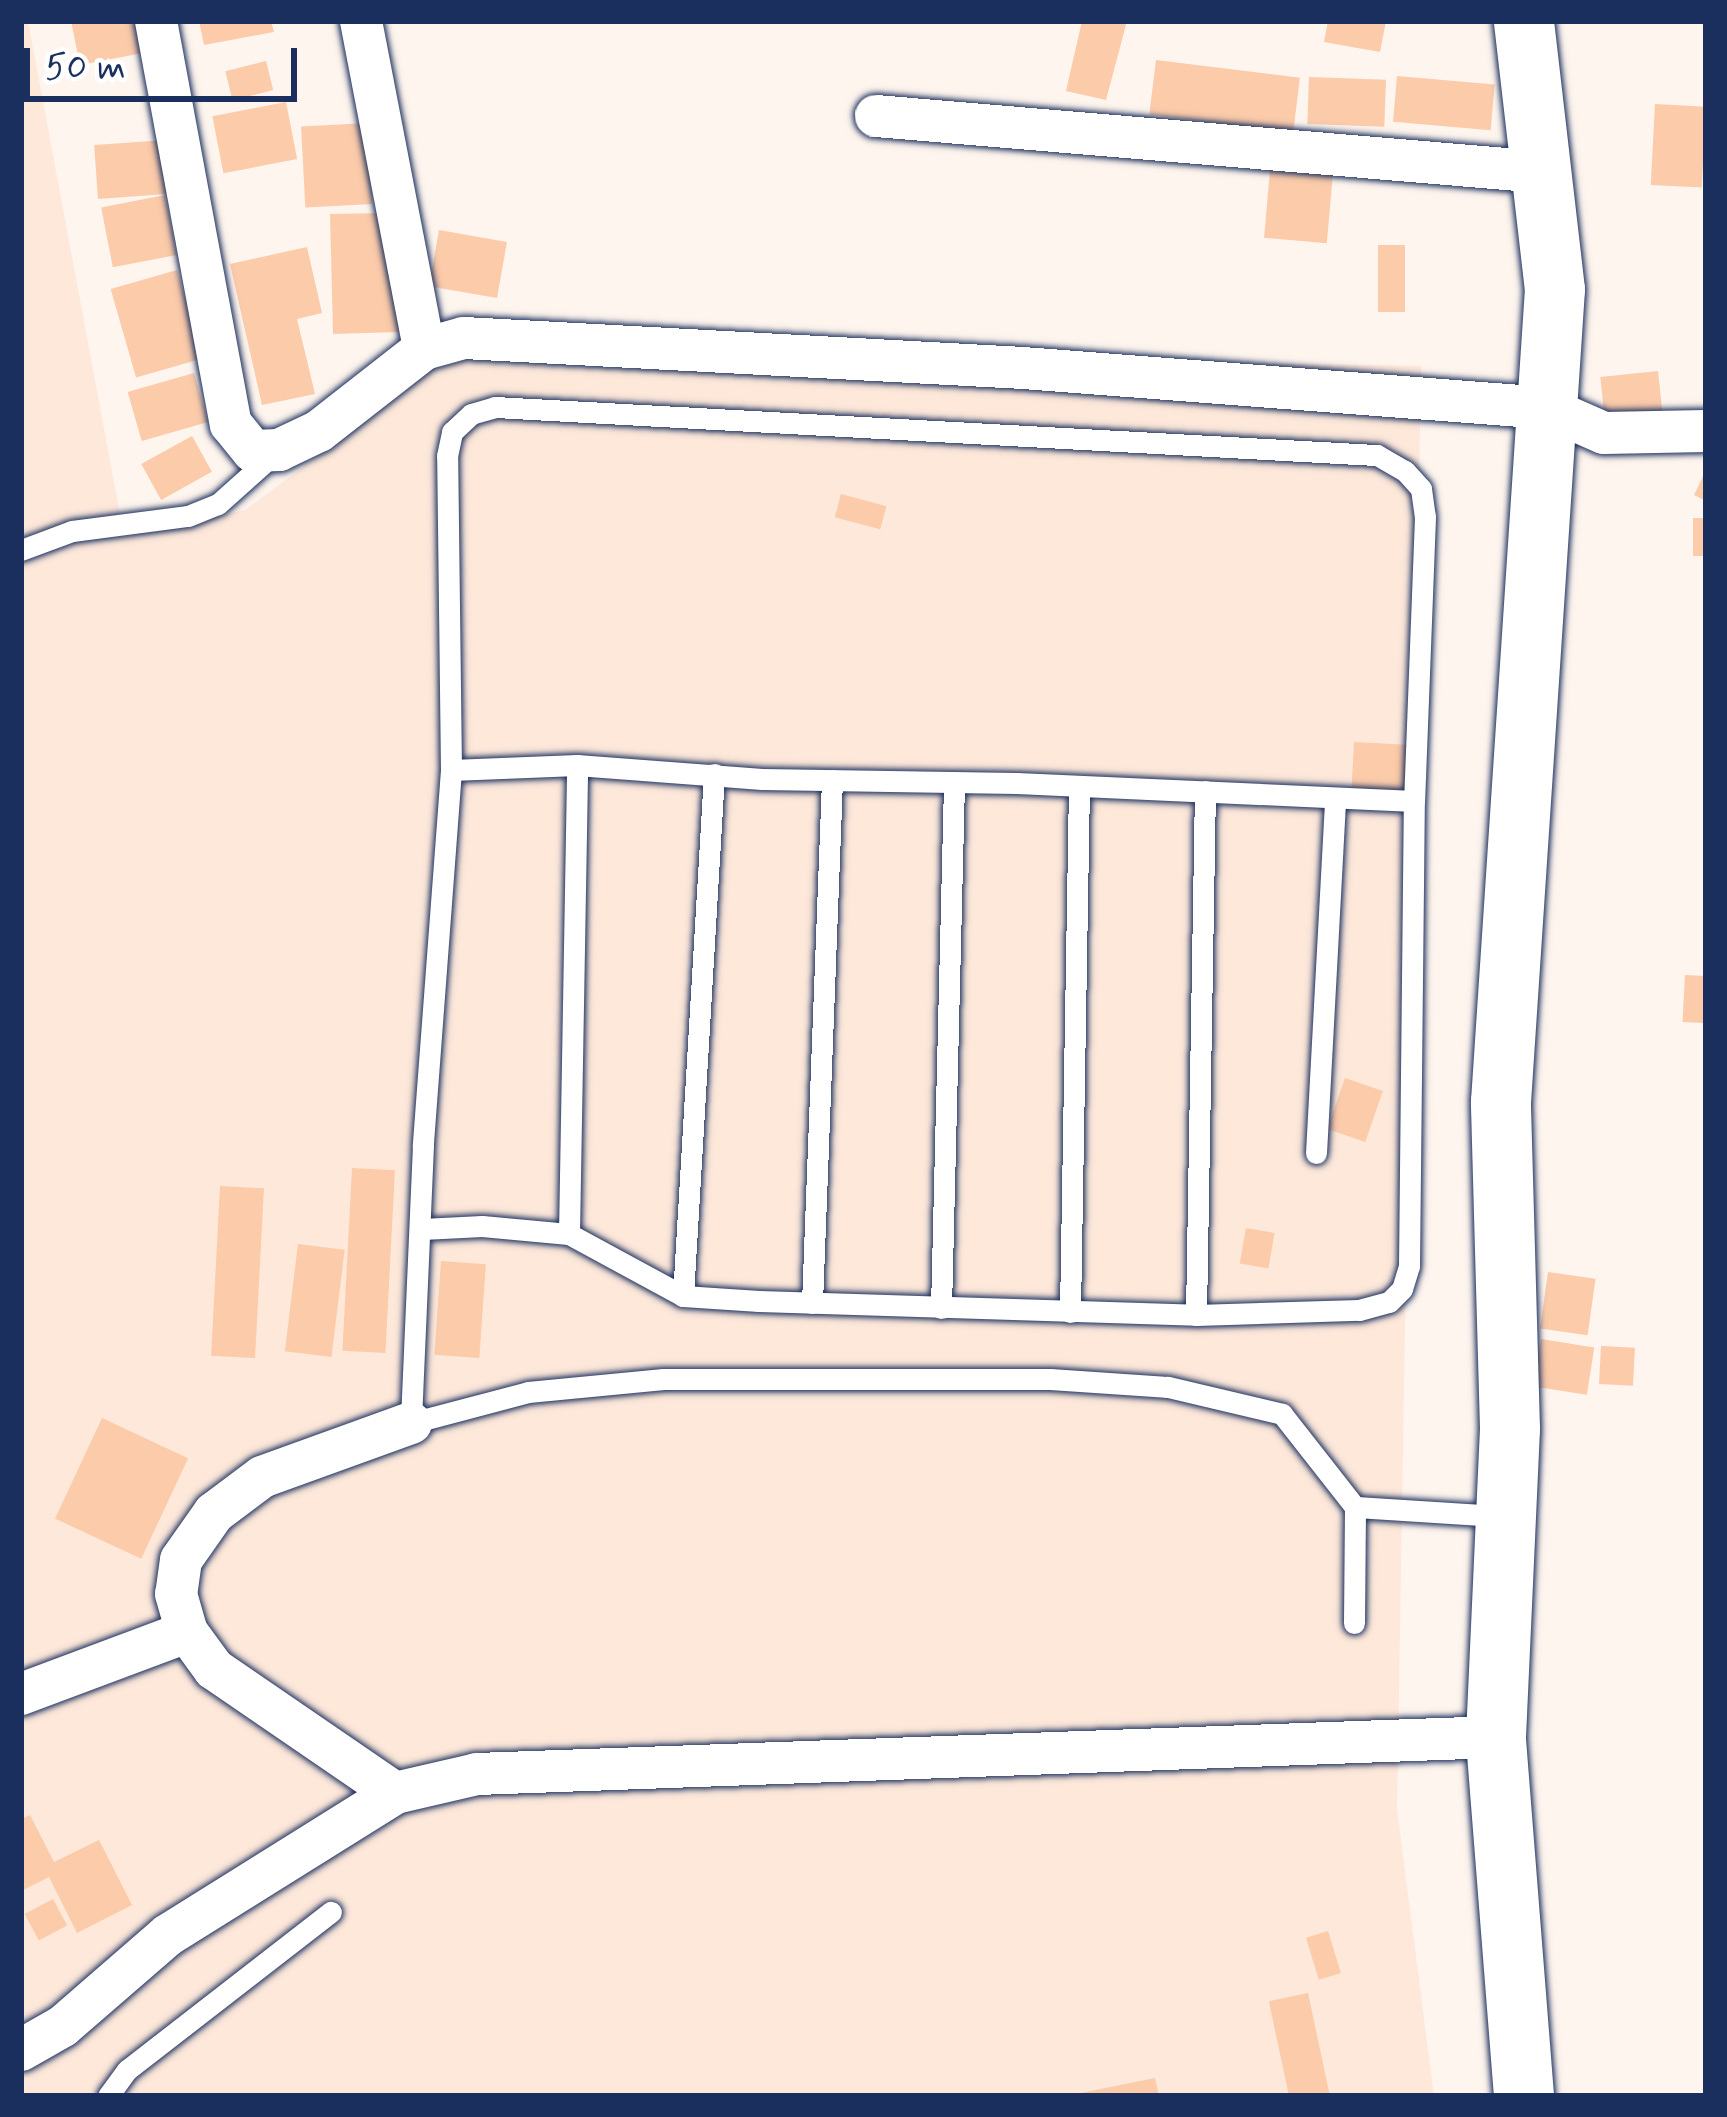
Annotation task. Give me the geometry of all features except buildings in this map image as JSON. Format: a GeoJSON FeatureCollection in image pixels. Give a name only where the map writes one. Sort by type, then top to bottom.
{"type":"FeatureCollection","features":[{"type":"Feature","properties":{"kind":"street"},"geometry":{"type":"LineString","coordinates":[[156,21],[231,424],[253,451],[279,449],[319,431],[424,349],[464,338],[1023,368],[1547,408],[1604,433],[1706,431]]}},
{"type":"Feature","properties":{"kind":"street"},"geometry":{"type":"LineString","coordinates":[[361,21],[424,349]]}},
{"type":"Feature","properties":{"kind":"street"},"geometry":{"type":"LineString","coordinates":[[1524,21],[1555,290],[1501,1102],[1510,1429],[1496,1737],[1524,2096]]}},
{"type":"Feature","properties":{"kind":"street"},"geometry":{"type":"LineString","coordinates":[[876,116],[1541,172]]}},
{"type":"Feature","properties":{"kind":"street"},"geometry":{"type":"LineString","coordinates":[[395,1793],[214,1669],[187,1632],[176,1594],[181,1560],[214,1513],[262,1477],[411,1423]]}},
{"type":"Feature","properties":{"kind":"street"},"geometry":{"type":"LineString","coordinates":[[21,1694],[187,1632]]}},
{"type":"Feature","properties":{"kind":"street"},"geometry":{"type":"LineString","coordinates":[[21,2050],[63,2026],[168,1935],[395,1793],[477,1774],[1496,1737]]}},
{"type":"Feature","properties":{"kind":"lane"},"geometry":{"type":"LineString","coordinates":[[422,1229],[482,1226],[569,1234],[682,1296],[1196,1315],[1359,1310],[1388,1302],[1402,1289],[1409,1265],[1414,801],[1425,517],[1421,489],[1405,471],[1377,455],[495,406],[471,415],[452,432],[448,455],[451,770],[423,1145],[411,1423],[528,1393],[664,1378],[1050,1379],[1168,1387],[1282,1414],[1355,1507],[1354,1623]]}},
{"type":"Feature","properties":{"kind":"lane"},"geometry":{"type":"LineString","coordinates":[[21,550],[72,531],[188,516],[218,504],[279,449]]}},
{"type":"Feature","properties":{"kind":"lane"},"geometry":{"type":"LineString","coordinates":[[451,770],[577,765],[832,780],[1414,801]]}},
{"type":"Feature","properties":{"kind":"lane"},"geometry":{"type":"LineString","coordinates":[[569,1234],[577,765]]}},
{"type":"Feature","properties":{"kind":"lane"},"geometry":{"type":"LineString","coordinates":[[682,1296],[715,774]]}},
{"type":"Feature","properties":{"kind":"lane"},"geometry":{"type":"LineString","coordinates":[[812,1304],[832,780]]}},
{"type":"Feature","properties":{"kind":"lane"},"geometry":{"type":"LineString","coordinates":[[941,1308],[954,782]]}},
{"type":"Feature","properties":{"kind":"lane"},"geometry":{"type":"LineString","coordinates":[[1070,1312],[1079,786]]}},
{"type":"Feature","properties":{"kind":"lane"},"geometry":{"type":"LineString","coordinates":[[1196,1315],[1205,791]]}},
{"type":"Feature","properties":{"kind":"lane"},"geometry":{"type":"LineString","coordinates":[[1316,1153],[1335,801]]}},
{"type":"Feature","properties":{"kind":"lane"},"geometry":{"type":"LineString","coordinates":[[1355,1507],[1506,1517]]}},
{"type":"Feature","properties":{"kind":"lane"},"geometry":{"type":"LineString","coordinates":[[108,2096],[127,2070],[332,1912]]}},
{"type":"Feature","properties":{"kind":"shaded area"},"geometry":{"type":"Polygon","coordinates":[[[21,21],[28,21],[124,536],[245,510],[406,391],[446,349],[1421,366],[1397,1809],[1434,2096],[21,2096],[21,21]]]}}]}
